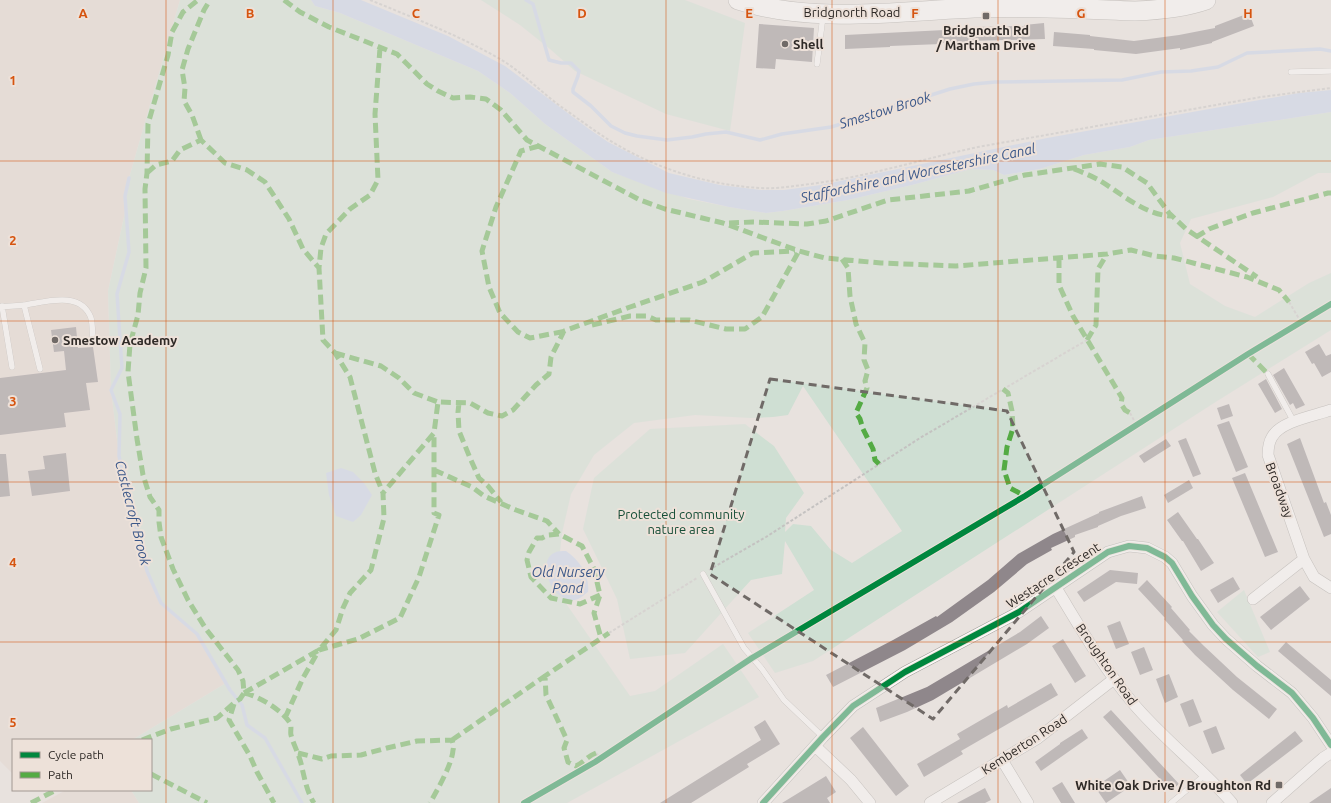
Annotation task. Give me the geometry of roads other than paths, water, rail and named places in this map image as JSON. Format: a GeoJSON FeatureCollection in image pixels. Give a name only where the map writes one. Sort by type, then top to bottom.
{"type":"FeatureCollection","features":[{"type":"Feature","properties":{"kind":"highway","name":"Bridgnorth Road"},"geometry":{"type":"LineString","coordinates":[[738,0],[771,8],[823,14],[861,14],[1004,7],[1110,5],[1156,10],[1175,8],[1206,0]]}},
{"type":"Feature","properties":{"kind":"street","name":"Broadway"},"geometry":{"type":"LineString","coordinates":[[1331,410],[1284,425],[1272,437],[1268,446],[1268,455],[1304,559],[1314,577],[1331,588]]}},
{"type":"Feature","properties":{"kind":"street","name":"Westacre Crescent"},"geometry":{"type":"LineString","coordinates":[[763,803],[853,706],[905,672],[1020,612],[1108,552],[1128,546],[1147,548],[1161,554],[1172,563],[1205,614],[1222,634],[1257,666],[1292,693],[1313,718],[1331,745]]}},
{"type":"Feature","properties":{"kind":"street"},"geometry":{"type":"LineString","coordinates":[[1253,599],[1304,559]]}},
{"type":"Feature","properties":{"kind":"street","name":"Broughton Road"},"geometry":{"type":"LineString","coordinates":[[1056,588],[1096,653],[1132,702],[1151,723],[1206,774],[1232,803]]}},
{"type":"Feature","properties":{"kind":"street","name":"Kemberton Road"},"geometry":{"type":"LineString","coordinates":[[930,803],[1038,738],[1114,679]]}},
{"type":"Feature","properties":{"kind":"street"},"geometry":{"type":"LineString","coordinates":[[815,746],[851,780],[870,803]]}},
{"type":"Feature","properties":{"kind":"street"},"geometry":{"type":"LineString","coordinates":[[1272,803],[1323,758],[1331,753]]}},
{"type":"Feature","properties":{"kind":"street"},"geometry":{"type":"LineString","coordinates":[[1002,760],[1028,803]]}},
{"type":"Feature","properties":{"kind":"lane"},"geometry":{"type":"LineString","coordinates":[[817,64],[823,14]]}},
{"type":"Feature","properties":{"kind":"lane"},"geometry":{"type":"LineString","coordinates":[[1291,72],[1331,71]]}},
{"type":"Feature","properties":{"kind":"lane"},"geometry":{"type":"LineString","coordinates":[[12,367],[1,306],[24,305],[50,300],[70,300],[77,302],[91,318],[93,343]]}},
{"type":"Feature","properties":{"kind":"lane"},"geometry":{"type":"LineString","coordinates":[[24,305],[40,369]]}},
{"type":"Feature","properties":{"kind":"lane"},"geometry":{"type":"LineString","coordinates":[[1268,374],[1294,422]]}},
{"type":"Feature","properties":{"kind":"lane"},"geometry":{"type":"LineString","coordinates":[[703,574],[744,648],[762,669],[784,700],[823,737]]}},
{"type":"Feature","properties":{"kind":"lane"},"geometry":{"type":"LineString","coordinates":[[1171,803],[1206,774]]}},
{"type":"Feature","properties":{"kind":"water","name":"Staffordshire and Worcestershire Canal"},"geometry":{"type":"Polygon","coordinates":[[[311,0],[361,0],[448,36],[505,66],[608,142],[669,173],[720,185],[761,190],[784,190],[821,185],[1047,138],[1299,93],[1331,90],[1331,112],[1149,140],[1130,147],[1084,155],[1040,169],[1004,175],[993,170],[971,169],[848,200],[766,213],[729,207],[666,193],[612,172],[545,124],[510,93],[478,71],[340,13],[315,6],[311,0]]]}},
{"type":"Feature","properties":{"kind":"water"},"geometry":{"type":"Polygon","coordinates":[[[341,468],[353,472],[364,483],[372,495],[361,515],[353,522],[336,516],[329,495],[326,473],[341,468]]]}},
{"type":"Feature","properties":{"kind":"water","name":"Old Nursery Pond"},"geometry":{"type":"Polygon","coordinates":[[[566,551],[583,568],[587,580],[588,592],[578,599],[569,600],[561,597],[550,583],[547,574],[546,565],[549,558],[555,552],[566,551]]]}},
{"type":"Feature","properties":{"kind":"waterway","name":"Smestow Brook"},"geometry":{"type":"LineString","coordinates":[[526,0],[533,4],[549,60],[561,63],[571,63],[579,71],[573,92],[591,106],[611,126],[625,133],[667,140],[726,132],[760,140],[782,134],[831,127],[871,115],[893,106],[950,89],[974,84],[995,82],[1122,80],[1161,72],[1191,71],[1218,67],[1247,53],[1320,49],[1331,51]]}},
{"type":"Feature","properties":{"kind":"waterway","name":"Castlecroft Brook"},"geometry":{"type":"LineString","coordinates":[[129,178],[125,196],[129,252],[117,294],[122,368],[111,390],[120,414],[119,456],[147,571],[161,603],[197,634],[230,690],[242,705],[247,725],[265,738],[302,803]]}},
{"type":"Feature","properties":{"kind":"place","name":"Bridgnorth Rd / Martham Drive"},"geometry":{"type":"Point","coordinates":[986,16]}},
{"type":"Feature","properties":{"kind":"place","name":"Shell"},"geometry":{"type":"Point","coordinates":[785,44]}},
{"type":"Feature","properties":{"kind":"place","name":"Smestow Academy"},"geometry":{"type":"Point","coordinates":[55,340]}},
{"type":"Feature","properties":{"kind":"place","name":"White Oak Drive / Broughton Rd"},"geometry":{"type":"Point","coordinates":[1279,785]}},
{"type":"Feature","properties":{"kind":"park label","name":"Protected community nature area"},"geometry":{"type":"Point","coordinates":[681,522]}}]}
